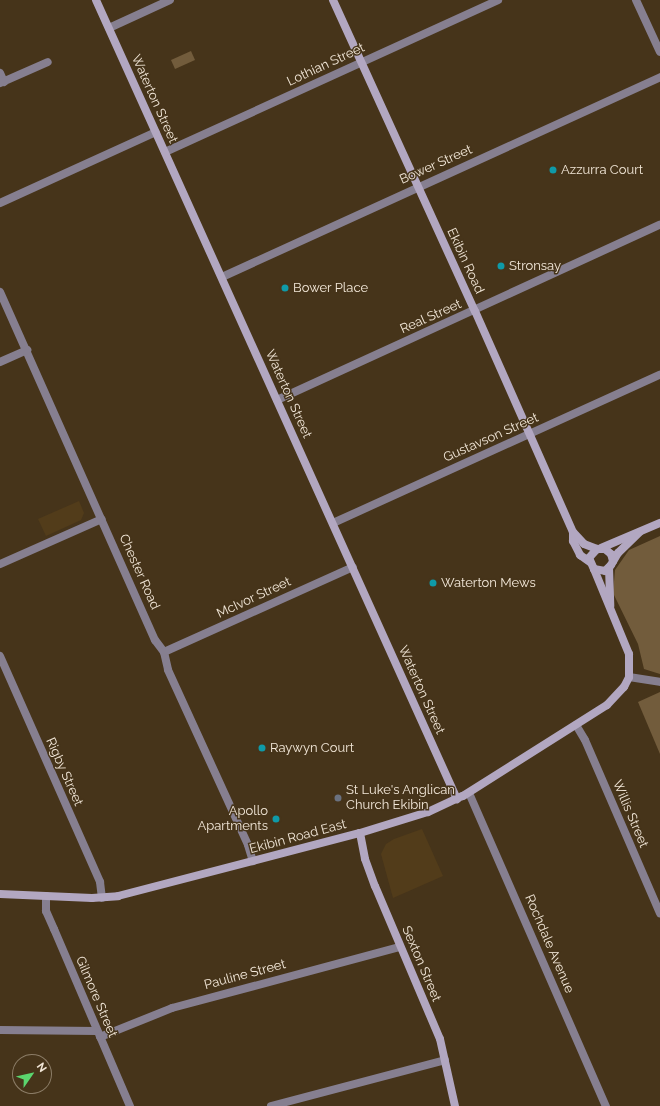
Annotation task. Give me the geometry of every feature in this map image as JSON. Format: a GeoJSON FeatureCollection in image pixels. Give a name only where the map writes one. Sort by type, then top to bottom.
{"type":"FeatureCollection","features":[{"type":"Feature","properties":{"kind":"main road","name":"Waterton Street"},"geometry":{"type":"LineString","coordinates":[[96,0],[457,799]]}},
{"type":"Feature","properties":{"kind":"main road","name":"Ekibin Road"},"geometry":{"type":"LineString","coordinates":[[333,0],[475,311],[528,434],[573,532],[578,552],[592,566]]}},
{"type":"Feature","properties":{"kind":"main road"},"geometry":{"type":"LineString","coordinates":[[629,677],[629,654],[592,566],[591,554],[599,548],[626,535],[640,532],[660,523]]}},
{"type":"Feature","properties":{"kind":"main road","name":"Ekibin Road"},"geometry":{"type":"LineString","coordinates":[[573,532],[584,544],[599,548]]}},
{"type":"Feature","properties":{"kind":"main road"},"geometry":{"type":"LineString","coordinates":[[592,566],[602,571],[611,565],[640,532]]}},
{"type":"Feature","properties":{"kind":"main road"},"geometry":{"type":"LineString","coordinates":[[599,548],[608,550],[611,565],[610,607]]}},
{"type":"Feature","properties":{"kind":"main road","name":"Ekibin Road East"},"geometry":{"type":"LineString","coordinates":[[0,894],[102,898],[131,893],[360,833],[428,812],[469,793],[576,725],[616,698],[629,677]]}},
{"type":"Feature","properties":{"kind":"main road","name":"Sexton Street"},"geometry":{"type":"LineString","coordinates":[[360,833],[368,868],[400,947],[438,1034],[455,1106]]}},
{"type":"Feature","properties":{"kind":"street"},"geometry":{"type":"LineString","coordinates":[[109,28],[170,0]]}},
{"type":"Feature","properties":{"kind":"street","name":"Lothian Street"},"geometry":{"type":"LineString","coordinates":[[165,152],[498,0]]}},
{"type":"Feature","properties":{"kind":"street"},"geometry":{"type":"LineString","coordinates":[[636,0],[660,52]]}},
{"type":"Feature","properties":{"kind":"street"},"geometry":{"type":"LineString","coordinates":[[0,73],[2,82],[48,62]]}},
{"type":"Feature","properties":{"kind":"street","name":"Bower Street"},"geometry":{"type":"LineString","coordinates":[[222,277],[417,186],[660,77]]}},
{"type":"Feature","properties":{"kind":"street"},"geometry":{"type":"LineString","coordinates":[[0,203],[156,132]]}},
{"type":"Feature","properties":{"kind":"street","name":"Real Street"},"geometry":{"type":"LineString","coordinates":[[277,400],[475,311],[660,225]]}},
{"type":"Feature","properties":{"kind":"street","name":"Chester Road"},"geometry":{"type":"LineString","coordinates":[[0,292],[102,518],[154,640],[164,652],[168,670],[248,845],[253,861]]}},
{"type":"Feature","properties":{"kind":"street"},"geometry":{"type":"LineString","coordinates":[[0,362],[27,350]]}},
{"type":"Feature","properties":{"kind":"street","name":"Gustavson Street"},"geometry":{"type":"LineString","coordinates":[[333,523],[660,375]]}},
{"type":"Feature","properties":{"kind":"street"},"geometry":{"type":"LineString","coordinates":[[0,564],[102,518]]}},
{"type":"Feature","properties":{"kind":"street","name":"McIvor Street"},"geometry":{"type":"LineString","coordinates":[[164,652],[352,566]]}},
{"type":"Feature","properties":{"kind":"street","name":"Rigby Street"},"geometry":{"type":"LineString","coordinates":[[0,656],[100,882],[102,898]]}},
{"type":"Feature","properties":{"kind":"street"},"geometry":{"type":"LineString","coordinates":[[629,677],[660,682]]}},
{"type":"Feature","properties":{"kind":"street","name":"Willis Street"},"geometry":{"type":"LineString","coordinates":[[576,725],[585,740],[660,913]]}},
{"type":"Feature","properties":{"kind":"street","name":"Rochdale Avenue"},"geometry":{"type":"LineString","coordinates":[[469,793],[606,1106]]}},
{"type":"Feature","properties":{"kind":"street","name":"Gilmore Street"},"geometry":{"type":"LineString","coordinates":[[46,896],[46,911],[130,1106]]}},
{"type":"Feature","properties":{"kind":"street","name":"Pauline Street"},"geometry":{"type":"LineString","coordinates":[[99,1034],[172,1008],[400,947]]}},
{"type":"Feature","properties":{"kind":"street"},"geometry":{"type":"LineString","coordinates":[[0,1030],[99,1034]]}},
{"type":"Feature","properties":{"kind":"street"},"geometry":{"type":"LineString","coordinates":[[271,1106],[445,1060]]}},
{"type":"Feature","properties":{"kind":"shaded area"},"geometry":{"type":"Polygon","coordinates":[[[191,51],[195,60],[175,69],[171,60],[191,51]]]}},
{"type":"Feature","properties":{"kind":"shaded area"},"geometry":{"type":"Polygon","coordinates":[[[79,501],[84,513],[81,520],[46,536],[38,519],[79,501]]]}},
{"type":"Feature","properties":{"kind":"shaded area"},"geometry":{"type":"Polygon","coordinates":[[[660,536],[660,674],[644,669],[638,644],[613,593],[615,570],[629,550],[660,536]]]}},
{"type":"Feature","properties":{"kind":"shaded area"},"geometry":{"type":"Polygon","coordinates":[[[660,692],[660,754],[638,702],[660,692]]]}},
{"type":"Feature","properties":{"kind":"shaded area"},"geometry":{"type":"Polygon","coordinates":[[[422,829],[443,876],[393,898],[381,854],[386,844],[394,839],[422,829]]]}},
{"type":"Feature","properties":{"kind":"place","name":"Azzurra Court"},"geometry":{"type":"Point","coordinates":[553,170]}},
{"type":"Feature","properties":{"kind":"place","name":"Stronsay"},"geometry":{"type":"Point","coordinates":[501,266]}},
{"type":"Feature","properties":{"kind":"place","name":"Bower Place"},"geometry":{"type":"Point","coordinates":[285,288]}},
{"type":"Feature","properties":{"kind":"place","name":"Waterton Mews"},"geometry":{"type":"Point","coordinates":[433,583]}},
{"type":"Feature","properties":{"kind":"place","name":"Raywyn Court"},"geometry":{"type":"Point","coordinates":[262,748]}},
{"type":"Feature","properties":{"kind":"place","name":"St Luke's Anglican Church Ekibin"},"geometry":{"type":"Point","coordinates":[338,798]}},
{"type":"Feature","properties":{"kind":"place","name":"Apollo Apartments"},"geometry":{"type":"Point","coordinates":[276,819]}}]}
